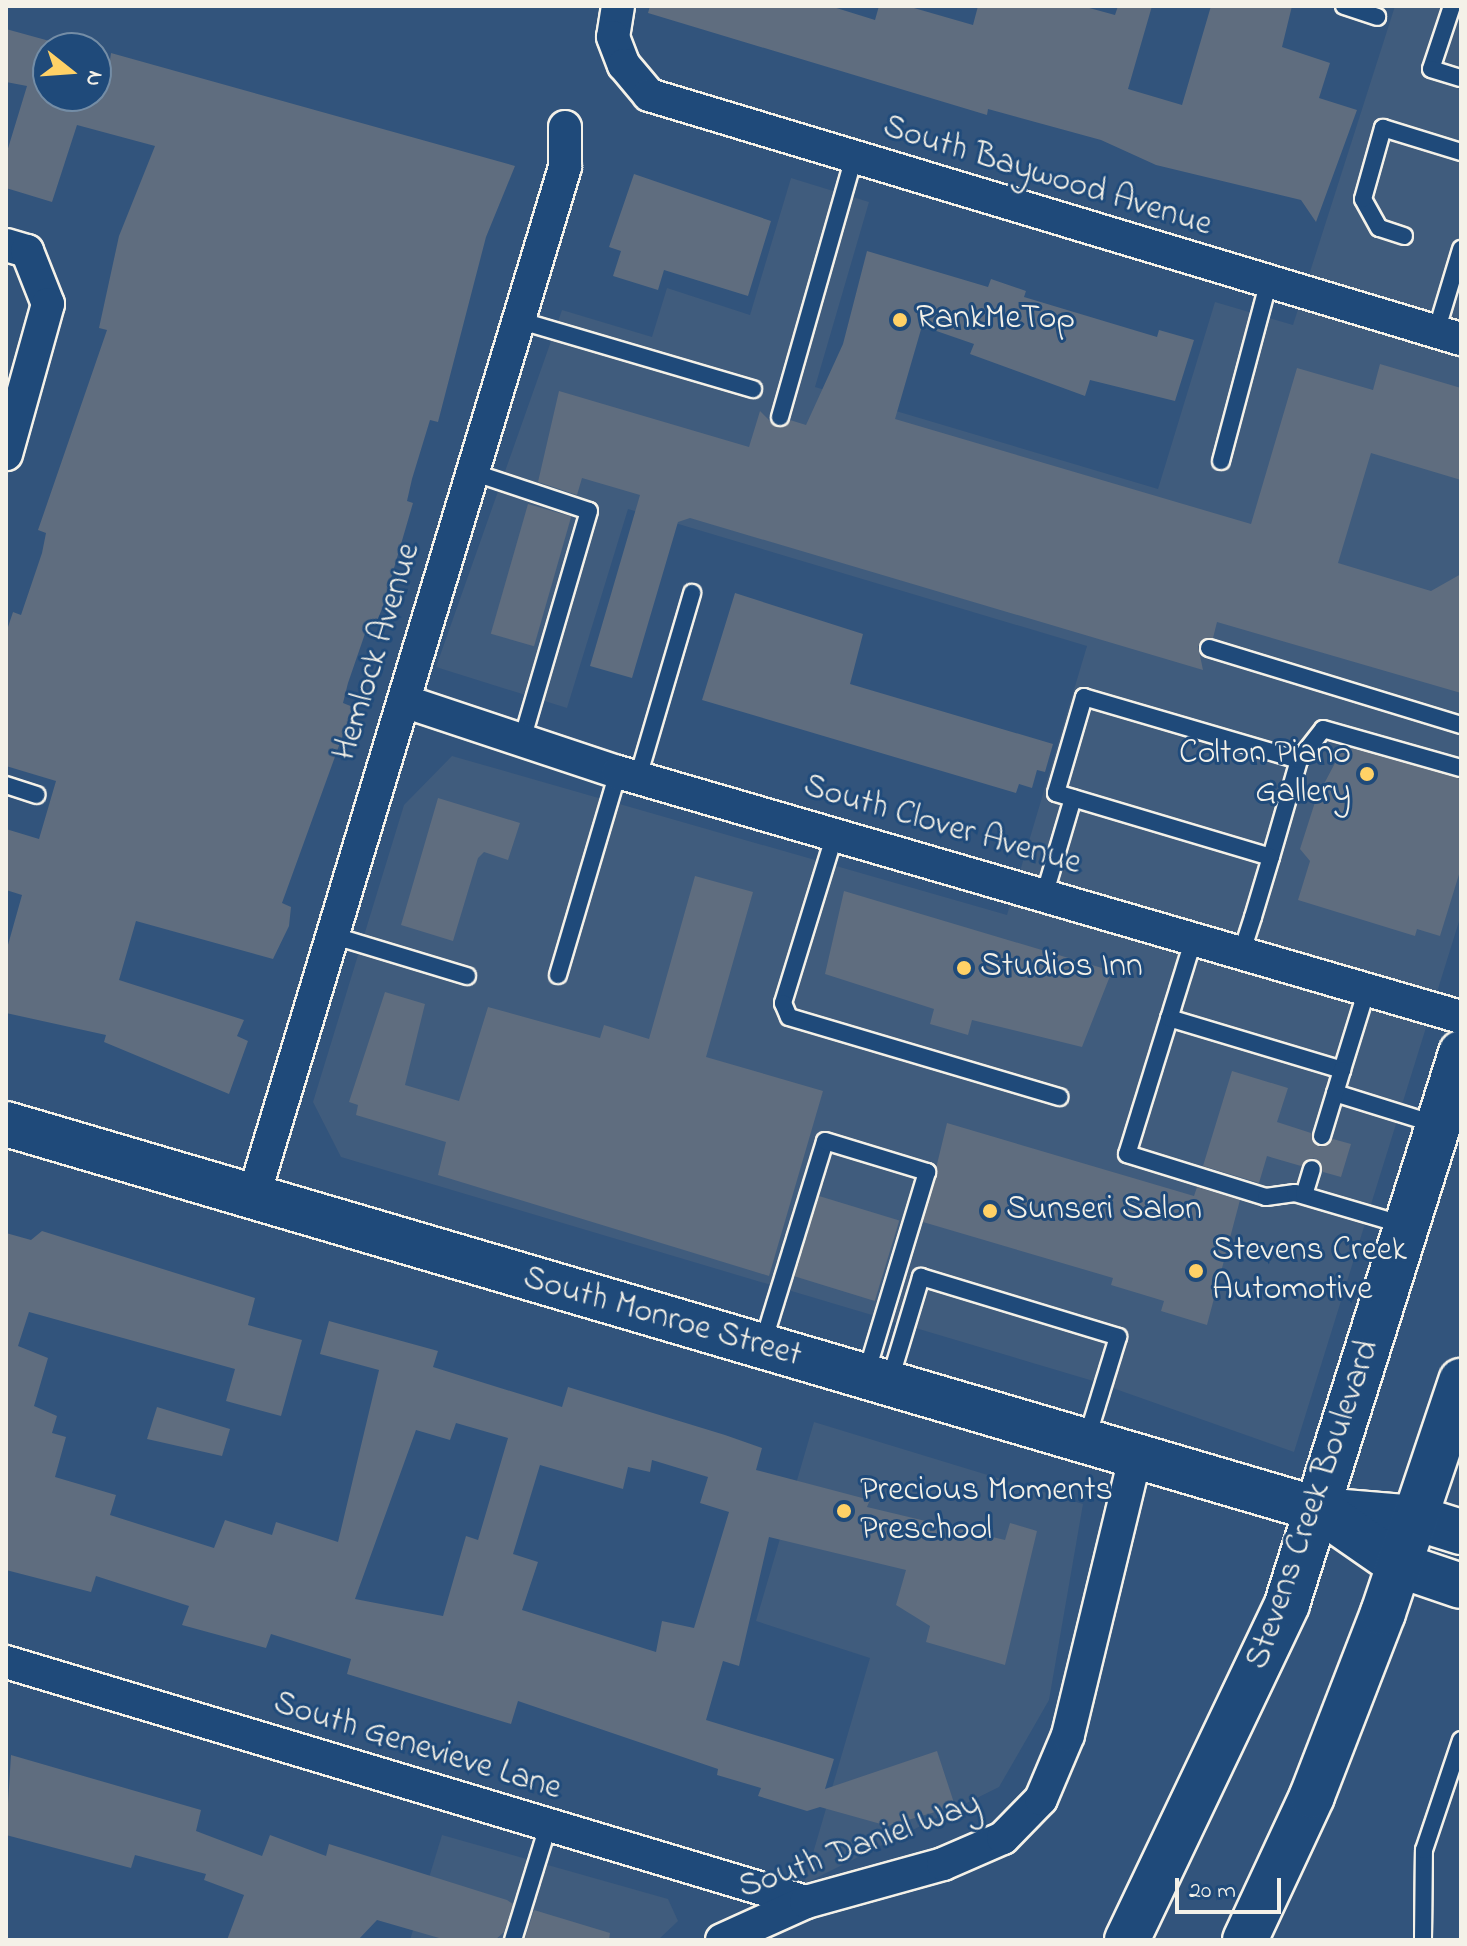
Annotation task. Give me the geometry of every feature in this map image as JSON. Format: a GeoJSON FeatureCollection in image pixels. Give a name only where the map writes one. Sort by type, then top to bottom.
{"type":"FeatureCollection","features":[{"type":"Feature","properties":{"kind":"main road","name":"Stevens Creek Boulevard"},"geometry":{"type":"LineString","coordinates":[[1127,1940],[1251,1685],[1320,1510],[1461,1053]]}},
{"type":"Feature","properties":{"kind":"main road","name":"South Monroe Street"},"geometry":{"type":"LineString","coordinates":[[6,1124],[1320,1510],[1416,1518],[1461,1532]]}},
{"type":"Feature","properties":{"kind":"main road"},"geometry":{"type":"LineString","coordinates":[[1245,1940],[1312,1796],[1416,1518],[1461,1381]]}},
{"type":"Feature","properties":{"kind":"main road","name":"South Monroe Street"},"geometry":{"type":"LineString","coordinates":[[1320,1510],[1399,1565],[1461,1586]]}},
{"type":"Feature","properties":{"kind":"street","name":"South Baywood Avenue"},"geometry":{"type":"LineString","coordinates":[[618,6],[613,37],[624,65],[649,95],[1268,284],[1448,335]]}},
{"type":"Feature","properties":{"kind":"street","name":"Hemlock Avenue"},"geometry":{"type":"LineString","coordinates":[[253,1198],[565,167],[565,127]]}},
{"type":"Feature","properties":{"kind":"street"},"geometry":{"type":"LineString","coordinates":[[6,245],[27,251],[48,304],[6,454]]}},
{"type":"Feature","properties":{"kind":"street","name":"South Clover Avenue"},"geometry":{"type":"LineString","coordinates":[[404,701],[523,736],[628,775],[1461,1017]]}},
{"type":"Feature","properties":{"kind":"street","name":"South Daniel Way"},"geometry":{"type":"LineString","coordinates":[[722,1940],[806,1902],[991,1843],[1041,1799],[1068,1735],[1135,1457]]}},
{"type":"Feature","properties":{"kind":"street","name":"South Genevieve Lane"},"geometry":{"type":"LineString","coordinates":[[6,1662],[806,1902]]}},
{"type":"Feature","properties":{"kind":"lane"},"geometry":{"type":"LineString","coordinates":[[1344,6],[1377,17]]}},
{"type":"Feature","properties":{"kind":"lane"},"geometry":{"type":"LineString","coordinates":[[1452,6],[1431,69],[1461,78]]}},
{"type":"Feature","properties":{"kind":"lane"},"geometry":{"type":"LineString","coordinates":[[1404,236],[1379,228],[1363,199],[1383,128],[1461,152]]}},
{"type":"Feature","properties":{"kind":"lane"},"geometry":{"type":"LineString","coordinates":[[780,417],[854,158]]}},
{"type":"Feature","properties":{"kind":"lane"},"geometry":{"type":"LineString","coordinates":[[1448,335],[1461,249]]}},
{"type":"Feature","properties":{"kind":"lane"},"geometry":{"type":"LineString","coordinates":[[1221,461],[1268,284]]}},
{"type":"Feature","properties":{"kind":"lane"},"geometry":{"type":"LineString","coordinates":[[518,320],[753,389]]}},
{"type":"Feature","properties":{"kind":"lane"},"geometry":{"type":"LineString","coordinates":[[472,472],[589,511],[523,736]]}},
{"type":"Feature","properties":{"kind":"lane"},"geometry":{"type":"LineString","coordinates":[[558,975],[692,593]]}},
{"type":"Feature","properties":{"kind":"lane"},"geometry":{"type":"LineString","coordinates":[[1209,648],[1461,725]]}},
{"type":"Feature","properties":{"kind":"lane"},"geometry":{"type":"LineString","coordinates":[[1271,857],[1056,793],[1084,697],[1299,760]]}},
{"type":"Feature","properties":{"kind":"lane"},"geometry":{"type":"LineString","coordinates":[[1242,951],[1299,760],[1323,729],[1461,768]]}},
{"type":"Feature","properties":{"kind":"lane"},"geometry":{"type":"LineString","coordinates":[[6,785],[36,795]]}},
{"type":"Feature","properties":{"kind":"lane"},"geometry":{"type":"LineString","coordinates":[[1044,896],[1073,798]]}},
{"type":"Feature","properties":{"kind":"lane"},"geometry":{"type":"LineString","coordinates":[[835,834],[783,1003],[789,1017],[1059,1097]]}},
{"type":"Feature","properties":{"kind":"lane"},"geometry":{"type":"LineString","coordinates":[[331,935],[467,976]]}},
{"type":"Feature","properties":{"kind":"lane"},"geometry":{"type":"LineString","coordinates":[[1194,938],[1127,1154],[1266,1197],[1304,1195],[1407,1226]]}},
{"type":"Feature","properties":{"kind":"lane"},"geometry":{"type":"LineString","coordinates":[[1322,1136],[1367,989]]}},
{"type":"Feature","properties":{"kind":"lane"},"geometry":{"type":"LineString","coordinates":[[1169,1018],[1342,1070]]}},
{"type":"Feature","properties":{"kind":"lane"},"geometry":{"type":"LineString","coordinates":[[1335,1093],[1439,1125]]}},
{"type":"Feature","properties":{"kind":"lane"},"geometry":{"type":"LineString","coordinates":[[761,1348],[825,1141],[927,1172],[877,1381]]}},
{"type":"Feature","properties":{"kind":"lane"},"geometry":{"type":"LineString","coordinates":[[1304,1195],[1312,1169]]}},
{"type":"Feature","properties":{"kind":"lane"},"geometry":{"type":"LineString","coordinates":[[877,1381],[921,1277],[1118,1337],[1086,1443]]}},
{"type":"Feature","properties":{"kind":"lane"},"geometry":{"type":"LineString","coordinates":[[1423,1940],[1424,1850],[1461,1740]]}},
{"type":"Feature","properties":{"kind":"lane"},"geometry":{"type":"LineString","coordinates":[[513,1940],[548,1826]]}},
{"type":"Feature","properties":{"kind":"shaded area"},"geometry":{"type":"Polygon","coordinates":[[[1395,6],[1461,6],[1461,915],[1294,1452],[1090,1380],[341,1157],[313,1102],[404,805],[452,756],[1007,915],[1087,646],[628,509],[567,708],[436,667],[562,310],[652,337],[667,288],[750,315],[791,178],[869,202],[815,387],[1158,489],[1215,302],[1293,325],[1395,6]]]}},
{"type":"Feature","properties":{"kind":"shaded area"},"geometry":{"type":"Polygon","coordinates":[[[814,1422],[1083,1504],[1049,1700],[999,1787],[804,1884],[870,1658],[756,1621],[814,1422]]]}},
{"type":"Feature","properties":{"kind":"shaded area"},"geometry":{"type":"Polygon","coordinates":[[[442,1835],[668,1899],[678,1921],[658,1940],[410,1940],[442,1835]]]}},
{"type":"Feature","properties":{"kind":"building"},"geometry":{"type":"Polygon","coordinates":[[[650,6],[830,6],[875,20],[879,6],[907,6],[973,25],[978,6],[1082,6],[1115,15],[1118,6],[1152,6],[1128,89],[1182,105],[1211,6],[1292,6],[1282,47],[1330,63],[1319,98],[1357,110],[1316,222],[1301,200],[1156,165],[1101,140],[988,109],[987,115],[648,13],[650,6]]]}},
{"type":"Feature","properties":{"kind":"building"},"geometry":{"type":"Polygon","coordinates":[[[6,29],[32,36],[32,112],[112,112],[112,53],[515,166],[486,237],[438,422],[430,420],[412,479],[407,501],[413,503],[383,606],[376,624],[369,622],[348,683],[343,703],[353,707],[282,903],[291,907],[289,926],[273,959],[136,921],[119,980],[244,1020],[237,1036],[248,1041],[229,1094],[104,1042],[106,1035],[6,1013],[6,952],[22,895],[6,890],[6,829],[39,839],[56,781],[6,766],[6,633],[13,612],[21,615],[42,553],[46,533],[38,530],[107,330],[99,328],[119,236],[155,146],[77,125],[52,202],[6,188],[6,155],[27,86],[6,82],[6,29]]]}},
{"type":"Feature","properties":{"kind":"building"},"geometry":{"type":"Polygon","coordinates":[[[634,174],[771,221],[748,296],[664,270],[658,290],[613,276],[621,251],[609,247],[634,174]]]}},
{"type":"Feature","properties":{"kind":"building"},"geometry":{"type":"Polygon","coordinates":[[[867,251],[988,287],[991,279],[1026,291],[1024,297],[1157,337],[1159,330],[1194,340],[1175,401],[1090,380],[1085,396],[970,354],[974,344],[922,326],[895,419],[1251,524],[1297,368],[1373,390],[1380,364],[1461,388],[1461,480],[1371,453],[1338,563],[1431,591],[1461,574],[1461,693],[1217,622],[1213,638],[1198,646],[1203,670],[690,518],[678,522],[632,678],[590,666],[640,495],[582,478],[577,495],[538,482],[559,391],[749,447],[760,411],[776,427],[790,420],[806,425],[843,344],[867,251]]]}},
{"type":"Feature","properties":{"kind":"building"},"geometry":{"type":"Polygon","coordinates":[[[528,504],[571,516],[534,646],[491,634],[528,504]]]}},
{"type":"Feature","properties":{"kind":"building"},"geometry":{"type":"Polygon","coordinates":[[[735,593],[863,634],[850,684],[1053,744],[1045,772],[1037,770],[1032,788],[1019,784],[1016,793],[702,700],[735,593]]]}},
{"type":"Feature","properties":{"kind":"building"},"geometry":{"type":"Polygon","coordinates":[[[1344,746],[1461,779],[1461,868],[1440,936],[1417,929],[1415,936],[1298,900],[1310,861],[1300,849],[1316,799],[1344,746]]]}},
{"type":"Feature","properties":{"kind":"building"},"geometry":{"type":"Polygon","coordinates":[[[438,798],[520,823],[508,860],[484,852],[478,858],[453,941],[401,925],[438,798]]]}},
{"type":"Feature","properties":{"kind":"building"},"geometry":{"type":"Polygon","coordinates":[[[695,876],[753,892],[706,1057],[823,1091],[769,1276],[438,1175],[446,1142],[356,1115],[358,1105],[349,1102],[385,992],[425,1004],[405,1085],[459,1101],[488,1007],[600,1038],[604,1025],[649,1039],[695,876]]]}},
{"type":"Feature","properties":{"kind":"building","name":"Studios Inn"},"geometry":{"type":"Polygon","coordinates":[[[844,891],[1112,971],[1082,1047],[972,1020],[968,1035],[930,1024],[934,1009],[825,974],[844,891]]]}},
{"type":"Feature","properties":{"kind":"building"},"geometry":{"type":"Polygon","coordinates":[[[1232,1071],[1288,1088],[1277,1122],[1311,1133],[1320,1147],[1333,1139],[1351,1144],[1341,1177],[1323,1172],[1314,1158],[1301,1166],[1267,1156],[1259,1183],[1203,1166],[1232,1071]]]}},
{"type":"Feature","properties":{"kind":"building"},"geometry":{"type":"Polygon","coordinates":[[[947,1123],[1194,1196],[1197,1187],[1240,1200],[1207,1325],[1161,1311],[1164,1301],[1111,1285],[1113,1278],[923,1222],[947,1123]]]}},
{"type":"Feature","properties":{"kind":"building"},"geometry":{"type":"Polygon","coordinates":[[[819,1196],[899,1221],[875,1301],[794,1276],[819,1196]]]}},
{"type":"Feature","properties":{"kind":"building"},"geometry":{"type":"Polygon","coordinates":[[[42,1231],[255,1298],[248,1325],[302,1340],[281,1416],[226,1401],[235,1369],[29,1312],[18,1346],[48,1358],[34,1406],[57,1416],[52,1433],[66,1437],[55,1477],[116,1495],[110,1515],[214,1548],[225,1520],[272,1535],[276,1522],[338,1542],[379,1370],[320,1354],[329,1321],[438,1351],[433,1367],[562,1407],[568,1387],[725,1435],[762,1448],[756,1470],[870,1500],[867,1507],[1005,1540],[1010,1523],[1037,1531],[1005,1665],[926,1642],[930,1626],[896,1605],[906,1570],[769,1537],[739,1666],[723,1661],[706,1720],[834,1759],[825,1789],[937,1751],[955,1806],[888,1826],[820,1807],[807,1811],[758,1796],[761,1788],[717,1775],[718,1769],[518,1701],[511,1724],[347,1674],[351,1659],[271,1634],[266,1648],[182,1625],[189,1606],[96,1576],[91,1592],[6,1570],[6,1233],[31,1240],[42,1231]],[[456,1423],[450,1440],[416,1430],[355,1599],[443,1616],[466,1536],[478,1540],[508,1438],[456,1423]],[[652,1460],[650,1472],[628,1467],[623,1489],[540,1465],[513,1554],[538,1562],[522,1610],[656,1652],[662,1621],[694,1628],[729,1512],[700,1503],[708,1477],[652,1460]]]}},
{"type":"Feature","properties":{"kind":"building"},"geometry":{"type":"Polygon","coordinates":[[[157,1407],[230,1429],[222,1456],[147,1439],[157,1407]]]}},
{"type":"Feature","properties":{"kind":"building"},"geometry":{"type":"Polygon","coordinates":[[[11,1755],[201,1810],[196,1831],[262,1856],[270,1835],[326,1856],[329,1844],[507,1900],[513,1904],[504,1932],[495,1940],[446,1940],[377,1920],[358,1940],[227,1940],[244,1895],[204,1880],[206,1874],[135,1855],[131,1868],[6,1835],[11,1755]]]}},
{"type":"Feature","properties":{"kind":"building"},"geometry":{"type":"Polygon","coordinates":[[[534,1910],[610,1933],[609,1940],[525,1938],[534,1910]]]}},
{"type":"Feature","properties":{"kind":"place","name":"RankMeTop"},"geometry":{"type":"Point","coordinates":[900,320]}},
{"type":"Feature","properties":{"kind":"place","name":"Colton Piano Gallery"},"geometry":{"type":"Point","coordinates":[1367,774]}},
{"type":"Feature","properties":{"kind":"place","name":"Studios Inn"},"geometry":{"type":"Point","coordinates":[964,968]}},
{"type":"Feature","properties":{"kind":"place","name":"Sunseri Salon"},"geometry":{"type":"Point","coordinates":[990,1211]}},
{"type":"Feature","properties":{"kind":"place","name":"Stevens Creek Automotive"},"geometry":{"type":"Point","coordinates":[1196,1271]}},
{"type":"Feature","properties":{"kind":"place","name":"Precious Moments Preschool"},"geometry":{"type":"Point","coordinates":[844,1511]}}]}
